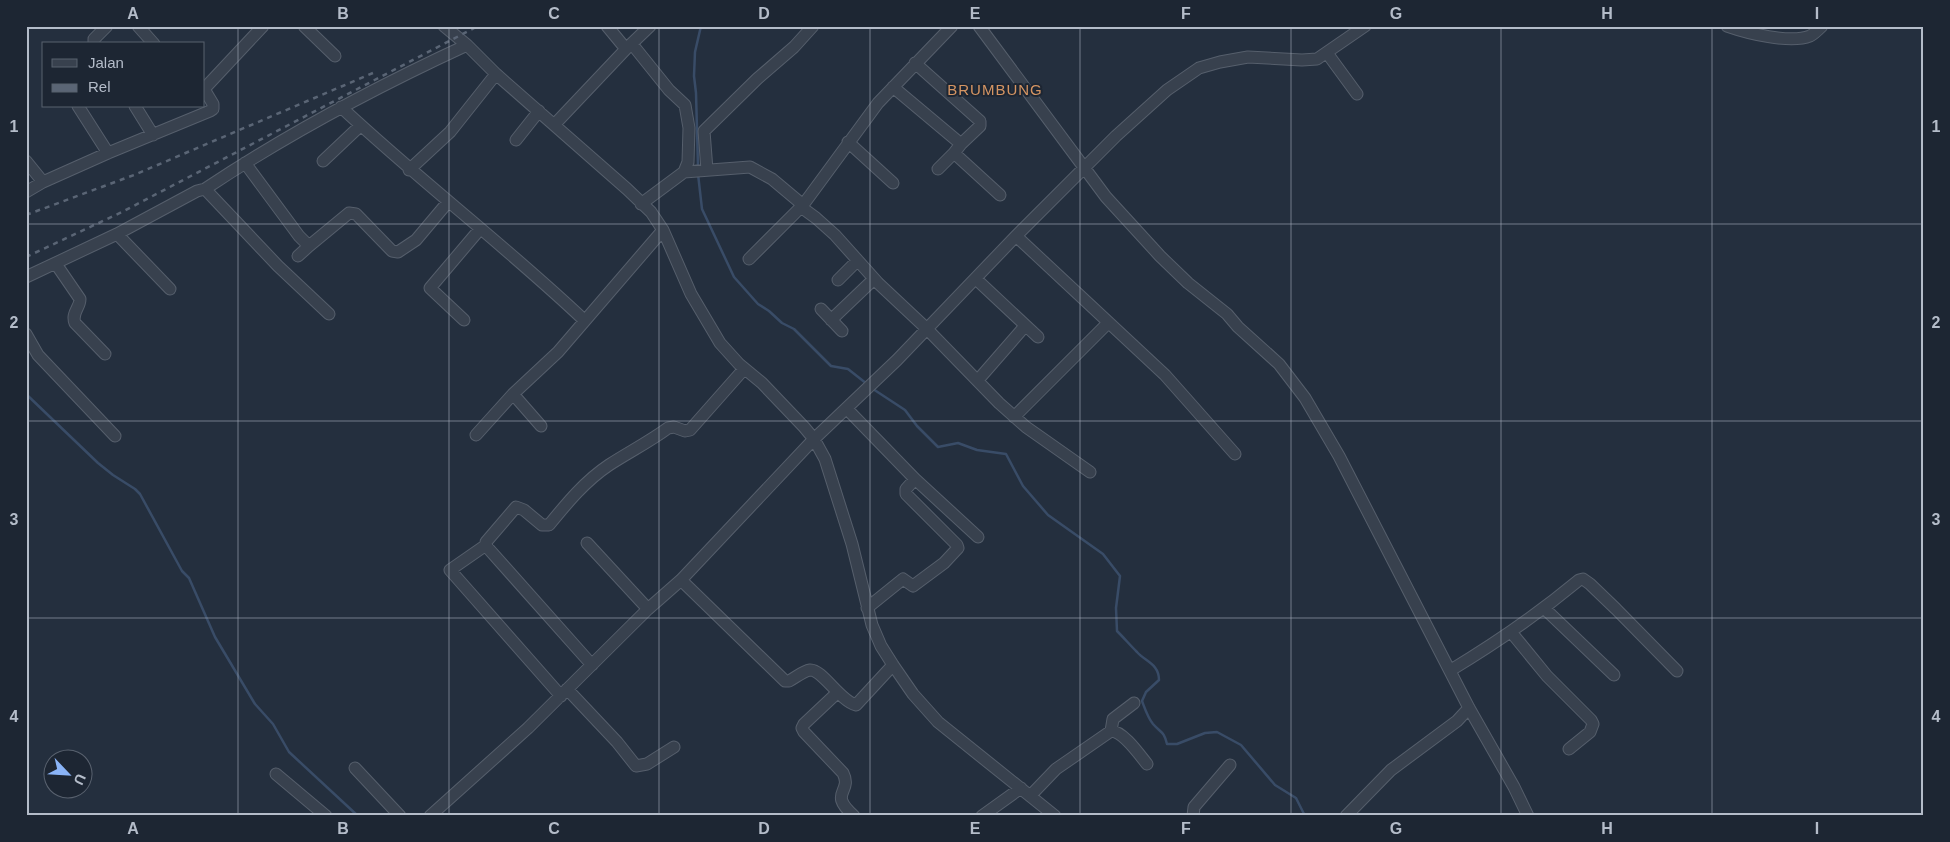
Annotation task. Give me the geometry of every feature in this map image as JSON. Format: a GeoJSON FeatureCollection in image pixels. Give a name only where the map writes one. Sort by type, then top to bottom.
{"type":"FeatureCollection","features":[{"type":"Feature","properties":{"kind":"street"},"geometry":{"type":"LineString","coordinates":[[94,42],[94,39],[107,26]]}},
{"type":"Feature","properties":{"kind":"street"},"geometry":{"type":"LineString","coordinates":[[138,26],[152,42]]}},
{"type":"Feature","properties":{"kind":"street"},"geometry":{"type":"LineString","coordinates":[[205,88],[255,38],[263,26]]}},
{"type":"Feature","properties":{"kind":"street"},"geometry":{"type":"LineString","coordinates":[[304,26],[335,56]]}},
{"type":"Feature","properties":{"kind":"street"},"geometry":{"type":"LineString","coordinates":[[444,26],[628,189],[651,212],[663,230],[691,294],[715,336],[727,352],[762,383],[814,439],[825,459],[844,518],[867,608],[876,634],[893,665],[913,694],[938,722],[1055,816]]}},
{"type":"Feature","properties":{"kind":"street"},"geometry":{"type":"LineString","coordinates":[[607,26],[629,46],[685,105],[689,128],[687,172]]}},
{"type":"Feature","properties":{"kind":"street"},"geometry":{"type":"LineString","coordinates":[[554,124],[650,26]]}},
{"type":"Feature","properties":{"kind":"street"},"geometry":{"type":"LineString","coordinates":[[707,170],[703,134],[706,129],[757,79],[794,47],[813,26]]}},
{"type":"Feature","properties":{"kind":"street"},"geometry":{"type":"LineString","coordinates":[[749,259],[802,206],[836,162],[848,142],[893,87],[952,26]]}},
{"type":"Feature","properties":{"kind":"street"},"geometry":{"type":"LineString","coordinates":[[979,26],[1106,197],[1160,256],[1188,283],[1227,314],[1238,327],[1279,364],[1305,398],[1338,456],[1451,670],[1469,708],[1514,787],[1528,816]]}},
{"type":"Feature","properties":{"kind":"street"},"geometry":{"type":"LineString","coordinates":[[430,816],[528,728],[648,609],[681,580],[814,439],[897,360],[926,328],[976,280],[1016,236],[1085,167],[1167,90],[1198,68],[1220,62],[1248,57],[1317,59],[1365,26]]}},
{"type":"Feature","properties":{"kind":"street"},"geometry":{"type":"LineString","coordinates":[[1727,26],[1770,36],[1795,38],[1809,36],[1822,26]]}},
{"type":"Feature","properties":{"kind":"street"},"geometry":{"type":"LineString","coordinates":[[26,277],[117,234],[198,191],[205,190],[245,163],[341,107],[380,86],[467,45]]}},
{"type":"Feature","properties":{"kind":"street"},"geometry":{"type":"LineString","coordinates":[[1327,53],[1357,94]]}},
{"type":"Feature","properties":{"kind":"street"},"geometry":{"type":"LineString","coordinates":[[915,63],[980,121],[980,126],[938,169]]}},
{"type":"Feature","properties":{"kind":"street"},"geometry":{"type":"LineString","coordinates":[[409,170],[446,136],[496,74]]}},
{"type":"Feature","properties":{"kind":"street"},"geometry":{"type":"LineString","coordinates":[[893,87],[957,148],[1000,195]]}},
{"type":"Feature","properties":{"kind":"street"},"geometry":{"type":"LineString","coordinates":[[26,192],[43,182],[108,153],[212,110],[213,104],[205,91]]}},
{"type":"Feature","properties":{"kind":"street"},"geometry":{"type":"LineString","coordinates":[[341,107],[409,170],[584,320]]}},
{"type":"Feature","properties":{"kind":"street"},"geometry":{"type":"LineString","coordinates":[[79,108],[108,153]]}},
{"type":"Feature","properties":{"kind":"street"},"geometry":{"type":"LineString","coordinates":[[136,108],[153,135]]}},
{"type":"Feature","properties":{"kind":"street"},"geometry":{"type":"LineString","coordinates":[[516,140],[539,111]]}},
{"type":"Feature","properties":{"kind":"street"},"geometry":{"type":"LineString","coordinates":[[323,161],[360,126]]}},
{"type":"Feature","properties":{"kind":"street"},"geometry":{"type":"LineString","coordinates":[[848,142],[894,183]]}},
{"type":"Feature","properties":{"kind":"street"},"geometry":{"type":"LineString","coordinates":[[26,161],[43,182]]}},
{"type":"Feature","properties":{"kind":"street"},"geometry":{"type":"LineString","coordinates":[[245,163],[299,236],[309,246]]}},
{"type":"Feature","properties":{"kind":"street"},"geometry":{"type":"LineString","coordinates":[[641,204],[687,172],[750,167],[772,179],[835,235],[874,279],[926,328],[1014,417],[1090,472]]}},
{"type":"Feature","properties":{"kind":"street"},"geometry":{"type":"LineString","coordinates":[[205,190],[278,266],[329,314]]}},
{"type":"Feature","properties":{"kind":"street"},"geometry":{"type":"LineString","coordinates":[[298,256],[349,213],[356,214],[392,251],[398,252],[416,240],[448,202]]}},
{"type":"Feature","properties":{"kind":"street"},"geometry":{"type":"LineString","coordinates":[[464,320],[430,288],[480,229]]}},
{"type":"Feature","properties":{"kind":"street"},"geometry":{"type":"LineString","coordinates":[[476,435],[513,394],[551,358],[663,230]]}},
{"type":"Feature","properties":{"kind":"street"},"geometry":{"type":"LineString","coordinates":[[117,234],[170,289]]}},
{"type":"Feature","properties":{"kind":"street"},"geometry":{"type":"LineString","coordinates":[[1016,236],[1164,375],[1235,454]]}},
{"type":"Feature","properties":{"kind":"street"},"geometry":{"type":"LineString","coordinates":[[838,280],[857,261]]}},
{"type":"Feature","properties":{"kind":"street"},"geometry":{"type":"LineString","coordinates":[[56,264],[80,299],[80,304],[73,318],[105,354]]}},
{"type":"Feature","properties":{"kind":"street"},"geometry":{"type":"LineString","coordinates":[[831,320],[874,279]]}},
{"type":"Feature","properties":{"kind":"street"},"geometry":{"type":"LineString","coordinates":[[976,280],[1038,337]]}},
{"type":"Feature","properties":{"kind":"street"},"geometry":{"type":"LineString","coordinates":[[821,309],[842,331]]}},
{"type":"Feature","properties":{"kind":"street"},"geometry":{"type":"LineString","coordinates":[[1014,417],[1108,323]]}},
{"type":"Feature","properties":{"kind":"street"},"geometry":{"type":"LineString","coordinates":[[978,380],[1025,326]]}},
{"type":"Feature","properties":{"kind":"street"},"geometry":{"type":"LineString","coordinates":[[26,334],[38,354],[115,436]]}},
{"type":"Feature","properties":{"kind":"street"},"geometry":{"type":"LineString","coordinates":[[674,747],[647,764],[636,766],[617,742],[564,692],[450,570],[486,544],[516,507],[524,510],[542,525],[549,525],[574,494],[610,465],[668,428],[674,427],[685,431],[690,430],[744,369]]}},
{"type":"Feature","properties":{"kind":"street"},"geometry":{"type":"LineString","coordinates":[[513,394],[541,426]]}},
{"type":"Feature","properties":{"kind":"street"},"geometry":{"type":"LineString","coordinates":[[847,409],[915,479],[978,537]]}},
{"type":"Feature","properties":{"kind":"street"},"geometry":{"type":"LineString","coordinates":[[867,608],[902,579],[913,586],[944,563],[958,548],[906,494],[906,488],[915,479]]}},
{"type":"Feature","properties":{"kind":"street"},"geometry":{"type":"LineString","coordinates":[[587,543],[648,609]]}},
{"type":"Feature","properties":{"kind":"street"},"geometry":{"type":"LineString","coordinates":[[486,544],[514,579],[592,664]]}},
{"type":"Feature","properties":{"kind":"street"},"geometry":{"type":"LineString","coordinates":[[681,580],[781,678],[789,681],[810,670],[814,670],[837,693],[854,705],[858,704],[893,665]]}},
{"type":"Feature","properties":{"kind":"street"},"geometry":{"type":"LineString","coordinates":[[1451,670],[1497,642],[1545,609],[1579,580],[1586,580],[1677,671]]}},
{"type":"Feature","properties":{"kind":"street"},"geometry":{"type":"LineString","coordinates":[[1545,609],[1614,675]]}},
{"type":"Feature","properties":{"kind":"street"},"geometry":{"type":"LineString","coordinates":[[1511,632],[1547,676],[1593,724],[1590,732],[1569,749]]}},
{"type":"Feature","properties":{"kind":"street"},"geometry":{"type":"LineString","coordinates":[[837,693],[802,728],[843,773],[846,782],[841,798],[842,803],[854,816]]}},
{"type":"Feature","properties":{"kind":"street"},"geometry":{"type":"LineString","coordinates":[[1110,731],[1113,719],[1134,703]]}},
{"type":"Feature","properties":{"kind":"street"},"geometry":{"type":"LineString","coordinates":[[1346,816],[1391,770],[1457,721],[1469,708]]}},
{"type":"Feature","properties":{"kind":"street"},"geometry":{"type":"LineString","coordinates":[[1031,796],[1056,769],[1110,731],[1114,730],[1123,737],[1147,764]]}},
{"type":"Feature","properties":{"kind":"street"},"geometry":{"type":"LineString","coordinates":[[1193,816],[1194,807],[1230,765]]}},
{"type":"Feature","properties":{"kind":"street"},"geometry":{"type":"LineString","coordinates":[[355,768],[400,816]]}},
{"type":"Feature","properties":{"kind":"street"},"geometry":{"type":"LineString","coordinates":[[276,774],[326,816]]}},
{"type":"Feature","properties":{"kind":"street"},"geometry":{"type":"LineString","coordinates":[[982,816],[1021,788]]}},
{"type":"Feature","properties":{"kind":"waterway"},"geometry":{"type":"LineString","coordinates":[[698,166],[694,76],[695,52],[701,26]]}},
{"type":"Feature","properties":{"kind":"waterway"},"geometry":{"type":"LineString","coordinates":[[698,174],[702,209],[734,277],[758,304],[782,323],[794,329],[831,366],[848,369],[867,384]]}},
{"type":"Feature","properties":{"kind":"waterway"},"geometry":{"type":"LineString","coordinates":[[873,389],[905,410],[917,426],[938,447],[958,443],[977,450],[1006,454],[1023,486],[1048,515],[1103,554],[1120,576],[1116,608],[1117,631],[1157,670],[1159,680],[1146,692],[1142,701],[1150,719],[1163,734],[1167,744],[1177,744],[1205,733],[1217,732],[1241,745],[1275,785],[1296,798],[1305,816]]}},
{"type":"Feature","properties":{"kind":"waterway"},"geometry":{"type":"LineString","coordinates":[[26,394],[98,463],[140,494],[182,571],[189,578],[215,637],[255,704],[273,724],[289,752],[358,816]]}},
{"type":"Feature","properties":{"kind":"railway"},"geometry":{"type":"LineString","coordinates":[[26,257],[122,212],[478,26]]}},
{"type":"Feature","properties":{"kind":"railway"},"geometry":{"type":"LineString","coordinates":[[26,215],[134,175],[373,73]]}},
{"type":"Feature","properties":{"kind":"district","name":"BRUMBUNG"},"geometry":{"type":"Point","coordinates":[995,89]}}]}
